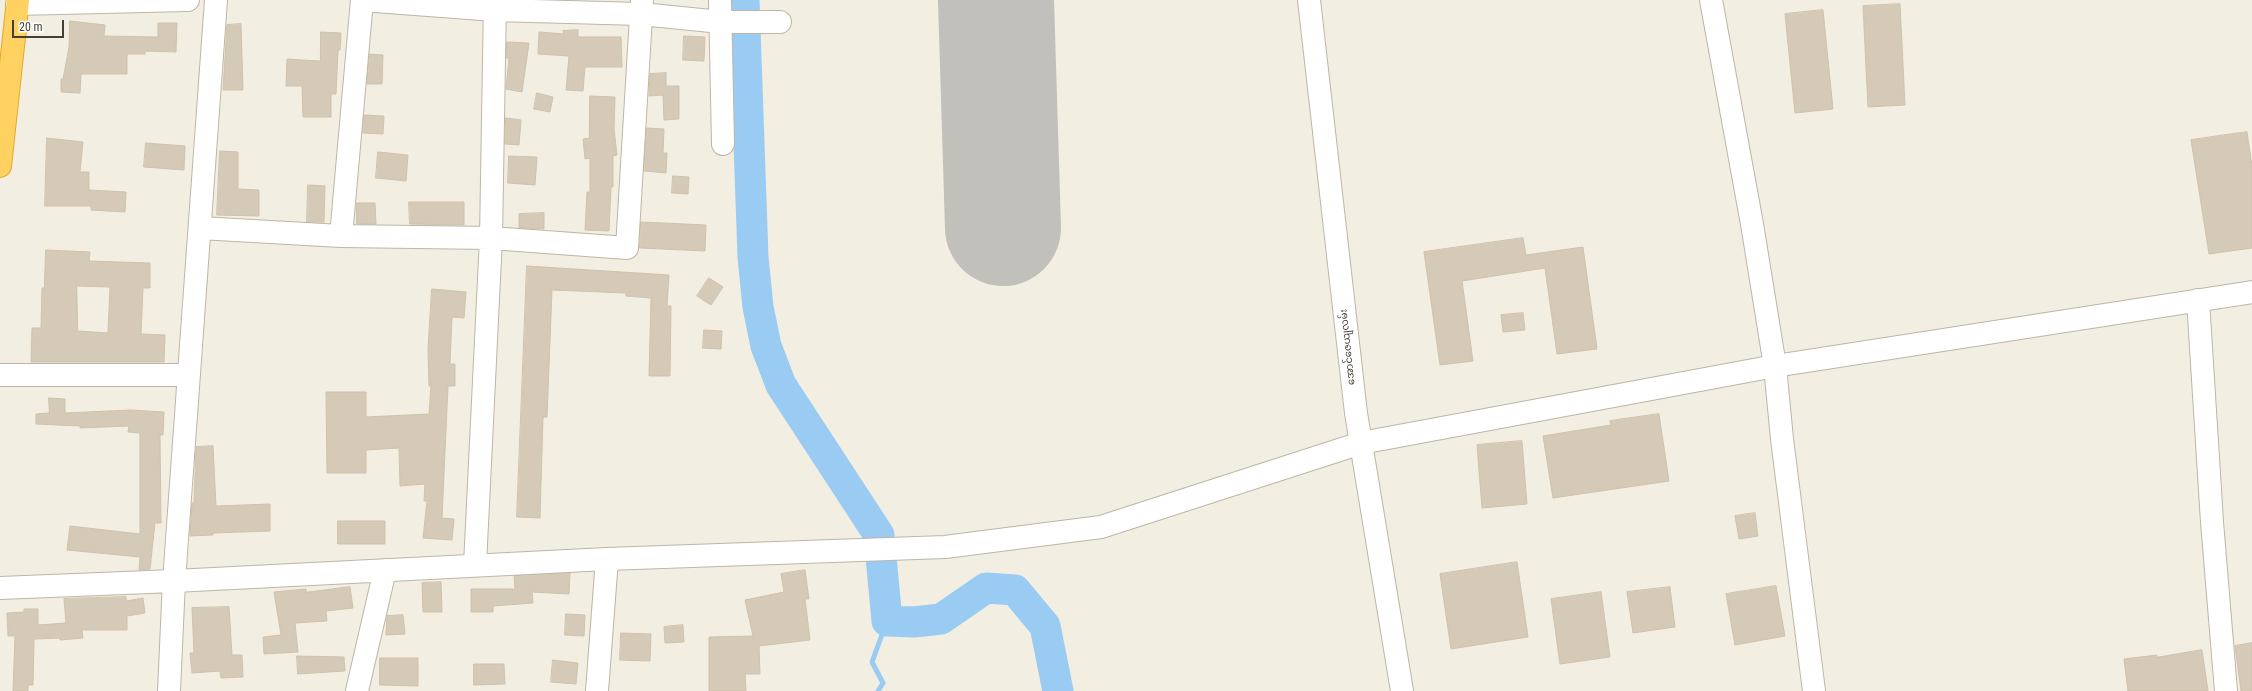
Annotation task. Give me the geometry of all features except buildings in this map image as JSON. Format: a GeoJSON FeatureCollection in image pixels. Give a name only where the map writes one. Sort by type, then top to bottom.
{"type":"FeatureCollection","features":[{"type":"Feature","properties":{"kind":"highway"},"geometry":{"type":"LineString","coordinates":[[0,166],[17,2]]}},
{"type":"Feature","properties":{"kind":"street"},"geometry":{"type":"LineString","coordinates":[[17,2],[188,0]]}},
{"type":"Feature","properties":{"kind":"street"},"geometry":{"type":"LineString","coordinates":[[169,691],[174,581],[216,0]]}},
{"type":"Feature","properties":{"kind":"street"},"geometry":{"type":"LineString","coordinates":[[341,236],[362,0],[495,5],[642,7],[721,22],[780,22]]}},
{"type":"Feature","properties":{"kind":"street"},"geometry":{"type":"LineString","coordinates":[[720,0],[723,144]]}},
{"type":"Feature","properties":{"kind":"street","name":"အောင်ဇေယျလမ်း"},"geometry":{"type":"LineString","coordinates":[[1309,0],[1361,444],[1402,691]]}},
{"type":"Feature","properties":{"kind":"street"},"geometry":{"type":"LineString","coordinates":[[1711,0],[1752,224],[1775,366],[1782,439],[1814,691]]}},
{"type":"Feature","properties":{"kind":"street"},"geometry":{"type":"LineString","coordinates":[[475,566],[491,238],[495,5]]}},
{"type":"Feature","properties":{"kind":"street"},"geometry":{"type":"LineString","coordinates":[[200,228],[341,236],[491,238],[627,248],[642,7]]}},
{"type":"Feature","properties":{"kind":"street"},"geometry":{"type":"LineString","coordinates":[[0,588],[174,581],[607,558],[831,552],[945,547],[1101,527],[1361,444],[1775,366],[2252,292]]}},
{"type":"Feature","properties":{"kind":"street"},"geometry":{"type":"LineString","coordinates":[[2198,300],[2212,522],[2226,691]]}},
{"type":"Feature","properties":{"kind":"street"},"geometry":{"type":"LineString","coordinates":[[0,376],[189,375]]}},
{"type":"Feature","properties":{"kind":"street"},"geometry":{"type":"LineString","coordinates":[[597,691],[607,558]]}},
{"type":"Feature","properties":{"kind":"street"},"geometry":{"type":"LineString","coordinates":[[358,691],[385,570]]}},
{"type":"Feature","properties":{"kind":"waterway"},"geometry":{"type":"LineString","coordinates":[[744,0],[753,257],[758,307],[766,346],[781,385],[879,535],[887,621],[914,622],[941,619],[986,588],[1015,590],[1045,626],[1058,691]]}},
{"type":"Feature","properties":{"kind":"waterway"},"geometry":{"type":"LineString","coordinates":[[878,691],[883,683],[872,662],[887,621]]}},
{"type":"Feature","properties":{"kind":"runway"},"geometry":{"type":"LineString","coordinates":[[996,0],[1003,228]]}}]}
